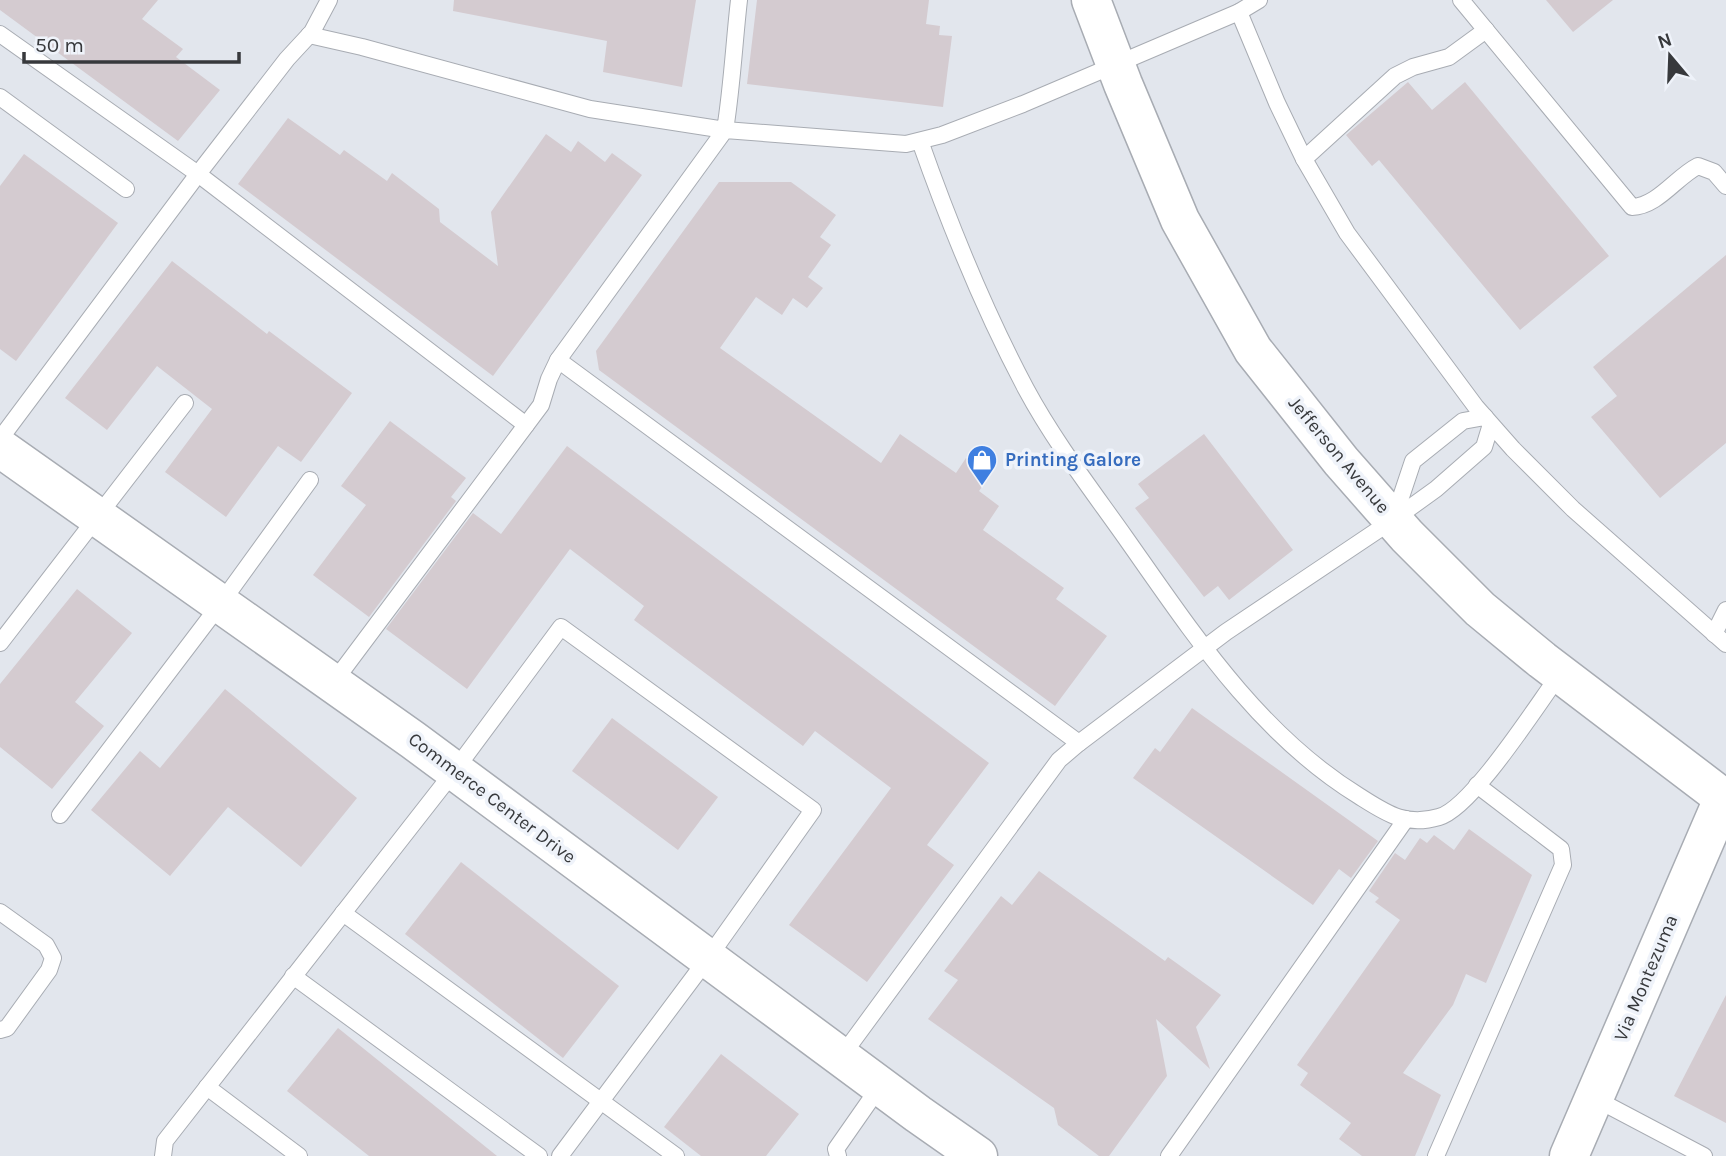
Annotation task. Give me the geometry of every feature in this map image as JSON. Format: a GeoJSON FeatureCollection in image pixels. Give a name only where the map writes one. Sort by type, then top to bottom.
{"type":"FeatureCollection","features":[{"type":"Feature","properties":{"kind":"street","name":"Jefferson Avenue"},"geometry":{"type":"LineString","coordinates":[[1091,0],[1180,220],[1253,349],[1341,461],[1393,520],[1480,609],[1560,674],[1725,797]]}},
{"type":"Feature","properties":{"kind":"street","name":"Commerce Center Drive"},"geometry":{"type":"LineString","coordinates":[[0,448],[455,770],[978,1156]]}},
{"type":"Feature","properties":{"kind":"street","name":"Via Montezuma"},"geometry":{"type":"LineString","coordinates":[[1569,1156],[1725,797]]}},
{"type":"Feature","properties":{"kind":"lane"},"geometry":{"type":"LineString","coordinates":[[0,439],[198,174],[287,59],[309,36],[329,0]]}},
{"type":"Feature","properties":{"kind":"lane"},"geometry":{"type":"LineString","coordinates":[[333,683],[541,405],[558,360],[725,130],[732,90],[732,58],[739,0]]}},
{"type":"Feature","properties":{"kind":"lane"},"geometry":{"type":"LineString","coordinates":[[309,36],[362,47],[590,109],[725,130],[906,144],[943,135],[1012,108],[1239,12],[1259,0]]}},
{"type":"Feature","properties":{"kind":"lane"},"geometry":{"type":"LineString","coordinates":[[1461,0],[1632,207],[1645,207],[1688,171],[1698,166],[1714,172],[1726,186]]}},
{"type":"Feature","properties":{"kind":"lane"},"geometry":{"type":"LineString","coordinates":[[1239,12],[1304,159],[1347,233],[1488,421],[1573,509],[1720,639],[1726,610]]}},
{"type":"Feature","properties":{"kind":"lane"},"geometry":{"type":"LineString","coordinates":[[1304,159],[1395,76],[1413,66],[1449,57],[1486,30]]}},
{"type":"Feature","properties":{"kind":"lane"},"geometry":{"type":"LineString","coordinates":[[0,34],[198,174],[526,425]]}},
{"type":"Feature","properties":{"kind":"lane"},"geometry":{"type":"LineString","coordinates":[[3,106],[126,189]]}},
{"type":"Feature","properties":{"kind":"lane"},"geometry":{"type":"LineString","coordinates":[[920,141],[978,290],[1027,390],[1074,465],[1204,649],[1261,716],[1330,778],[1393,817],[1414,821],[1441,817],[1461,803],[1477,785],[1560,674]]}},
{"type":"Feature","properties":{"kind":"lane"},"geometry":{"type":"LineString","coordinates":[[558,360],[1079,743]]}},
{"type":"Feature","properties":{"kind":"lane"},"geometry":{"type":"LineString","coordinates":[[0,643],[185,403]]}},
{"type":"Feature","properties":{"kind":"lane"},"geometry":{"type":"LineString","coordinates":[[1393,520],[1413,461],[1463,421],[1488,421]]}},
{"type":"Feature","properties":{"kind":"lane"},"geometry":{"type":"LineString","coordinates":[[841,1057],[1059,760],[1204,649],[1436,489],[1484,447],[1488,421]]}},
{"type":"Feature","properties":{"kind":"lane"},"geometry":{"type":"LineString","coordinates":[[60,816],[310,480]]}},
{"type":"Feature","properties":{"kind":"lane"},"geometry":{"type":"LineString","coordinates":[[163,1156],[164,1140],[455,770],[561,627],[813,810],[708,958],[560,1156]]}},
{"type":"Feature","properties":{"kind":"lane"},"geometry":{"type":"LineString","coordinates":[[1436,1156],[1563,864],[1560,849],[1477,785]]}},
{"type":"Feature","properties":{"kind":"lane"},"geometry":{"type":"LineString","coordinates":[[1169,1156],[1406,819]]}},
{"type":"Feature","properties":{"kind":"lane"},"geometry":{"type":"LineString","coordinates":[[0,912],[46,946],[53,958],[49,970],[7,1028],[0,1030]]}},
{"type":"Feature","properties":{"kind":"lane"},"geometry":{"type":"LineString","coordinates":[[343,913],[676,1156]]}},
{"type":"Feature","properties":{"kind":"lane"},"geometry":{"type":"LineString","coordinates":[[293,976],[539,1156]]}},
{"type":"Feature","properties":{"kind":"lane"},"geometry":{"type":"LineString","coordinates":[[835,1154],[880,1086]]}},
{"type":"Feature","properties":{"kind":"lane"},"geometry":{"type":"LineString","coordinates":[[207,1087],[299,1156]]}},
{"type":"Feature","properties":{"kind":"lane"},"geometry":{"type":"LineString","coordinates":[[1594,1098],[1704,1156]]}},
{"type":"Feature","properties":{"kind":"building"},"geometry":{"type":"Polygon","coordinates":[[[0,0],[158,0],[142,19],[183,49],[176,57],[220,90],[178,141],[0,10],[0,0]]]}},
{"type":"Feature","properties":{"kind":"building"},"geometry":{"type":"Polygon","coordinates":[[[454,0],[696,0],[682,87],[603,72],[607,41],[453,11],[454,0]]]}},
{"type":"Feature","properties":{"kind":"building"},"geometry":{"type":"Polygon","coordinates":[[[757,0],[929,0],[926,24],[940,26],[939,35],[952,36],[943,107],[747,84],[757,0]]]}},
{"type":"Feature","properties":{"kind":"building"},"geometry":{"type":"Polygon","coordinates":[[[1546,0],[1613,0],[1573,32],[1546,0]]]}},
{"type":"Feature","properties":{"kind":"building"},"geometry":{"type":"Polygon","coordinates":[[[1408,82],[1432,110],[1465,82],[1609,256],[1520,330],[1379,160],[1372,166],[1346,135],[1408,82]]]}},
{"type":"Feature","properties":{"kind":"building"},"geometry":{"type":"Polygon","coordinates":[[[288,118],[340,155],[344,150],[387,181],[392,173],[439,209],[440,222],[498,266],[491,212],[546,134],[571,152],[578,141],[605,162],[612,153],[642,175],[493,376],[238,184],[288,118]]]}},
{"type":"Feature","properties":{"kind":"building"},"geometry":{"type":"Polygon","coordinates":[[[24,154],[118,223],[16,361],[0,349],[0,186],[24,154]]]}},
{"type":"Feature","properties":{"kind":"building"},"geometry":{"type":"Polygon","coordinates":[[[719,182],[791,182],[836,215],[820,237],[831,245],[808,277],[823,288],[807,308],[793,298],[782,315],[756,297],[720,348],[881,463],[900,434],[956,473],[966,458],[990,476],[979,491],[999,506],[983,530],[1064,588],[1056,599],[1107,636],[1055,706],[599,370],[596,351],[719,182]]]}},
{"type":"Feature","properties":{"kind":"building"},"geometry":{"type":"Polygon","coordinates":[[[1726,255],[1726,443],[1660,498],[1591,417],[1617,396],[1593,367],[1726,255]]]}},
{"type":"Feature","properties":{"kind":"building"},"geometry":{"type":"Polygon","coordinates":[[[172,261],[267,334],[269,331],[352,393],[301,462],[278,446],[226,517],[165,472],[212,409],[157,366],[107,430],[65,398],[172,261]]]}},
{"type":"Feature","properties":{"kind":"building"},"geometry":{"type":"Polygon","coordinates":[[[390,421],[466,478],[451,497],[456,501],[369,617],[313,575],[366,505],[341,486],[390,421]]]}},
{"type":"Feature","properties":{"kind":"building"},"geometry":{"type":"Polygon","coordinates":[[[1204,434],[1293,550],[1229,600],[1218,586],[1204,597],[1135,508],[1149,498],[1138,484],[1204,434]]]}},
{"type":"Feature","properties":{"kind":"building"},"geometry":{"type":"Polygon","coordinates":[[[567,446],[989,763],[927,845],[954,865],[867,982],[789,925],[891,788],[815,731],[803,746],[634,620],[644,606],[570,549],[467,689],[386,629],[473,513],[501,534],[567,446]]]}},
{"type":"Feature","properties":{"kind":"building"},"geometry":{"type":"Polygon","coordinates":[[[77,589],[132,633],[75,702],[104,726],[52,789],[0,747],[0,684],[77,589]]]}},
{"type":"Feature","properties":{"kind":"building"},"geometry":{"type":"Polygon","coordinates":[[[225,689],[357,798],[301,867],[228,807],[170,876],[91,810],[140,751],[160,768],[225,689]]]}},
{"type":"Feature","properties":{"kind":"building"},"geometry":{"type":"Polygon","coordinates":[[[1192,708],[1378,841],[1351,878],[1339,869],[1313,905],[1133,778],[1155,748],[1160,752],[1192,708]]]}},
{"type":"Feature","properties":{"kind":"building"},"geometry":{"type":"Polygon","coordinates":[[[612,718],[718,797],[678,850],[572,771],[612,718]]]}},
{"type":"Feature","properties":{"kind":"building"},"geometry":{"type":"Polygon","coordinates":[[[1469,829],[1532,875],[1486,983],[1466,974],[1453,1005],[1403,1073],[1441,1095],[1415,1156],[1362,1156],[1339,1139],[1351,1123],[1300,1085],[1308,1073],[1297,1065],[1400,920],[1375,902],[1379,898],[1369,891],[1395,853],[1405,860],[1420,838],[1427,843],[1434,835],[1454,850],[1469,829]]]}},
{"type":"Feature","properties":{"kind":"building"},"geometry":{"type":"Polygon","coordinates":[[[461,862],[619,986],[563,1058],[405,934],[461,862]]]}},
{"type":"Feature","properties":{"kind":"building"},"geometry":{"type":"Polygon","coordinates":[[[1039,871],[1165,961],[1168,957],[1221,995],[1196,1027],[1210,1069],[1156,1019],[1167,1076],[1109,1156],[1099,1156],[1058,1125],[1054,1108],[928,1019],[958,980],[944,971],[1001,896],[1012,905],[1039,871]]]}},
{"type":"Feature","properties":{"kind":"building"},"geometry":{"type":"Polygon","coordinates":[[[1726,995],[1726,1123],[1674,1096],[1726,995]]]}},
{"type":"Feature","properties":{"kind":"building"},"geometry":{"type":"Polygon","coordinates":[[[338,1028],[497,1156],[369,1156],[287,1091],[338,1028]]]}},
{"type":"Feature","properties":{"kind":"building"},"geometry":{"type":"Polygon","coordinates":[[[721,1054],[799,1114],[766,1156],[701,1156],[664,1127],[721,1054]]]}},
{"type":"Feature","properties":{"kind":"place","name":"Printing Galore"},"geometry":{"type":"Point","coordinates":[982,487]}}]}
